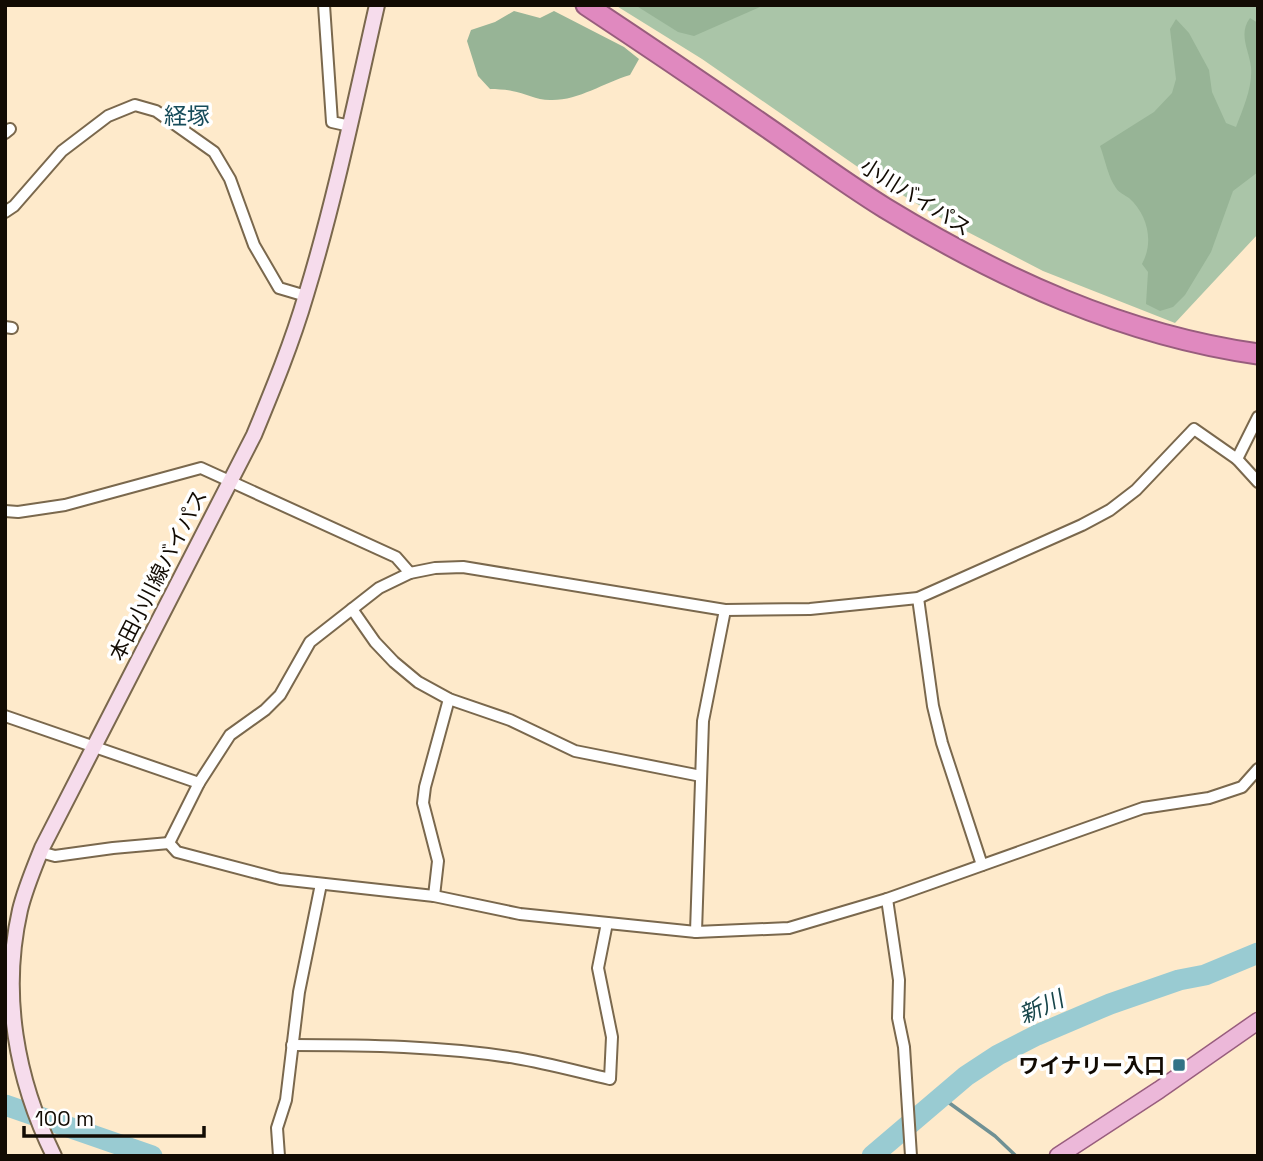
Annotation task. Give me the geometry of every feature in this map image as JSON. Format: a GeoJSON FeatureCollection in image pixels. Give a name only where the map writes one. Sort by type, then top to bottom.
{"type":"FeatureCollection","features":[{"type":"Feature","properties":{"kind":"highway","name":"小川バイパス"},"geometry":{"type":"LineString","coordinates":[[586,5],[882,206],[1001,274],[1050,296],[1113,319],[1176,338],[1258,354]]}},
{"type":"Feature","properties":{"kind":"main road","name":"本田小川線バイパス"},"geometry":{"type":"LineString","coordinates":[[54,1156],[29,1093],[14,1034],[11,978],[20,909],[40,852],[254,435],[280,372],[306,296],[350,127],[377,5]]}},
{"type":"Feature","properties":{"kind":"main road"},"geometry":{"type":"LineString","coordinates":[[1058,1156],[1258,1021]]}},
{"type":"Feature","properties":{"kind":"street"},"geometry":{"type":"LineString","coordinates":[[324,5],[332,122],[350,127]]}},
{"type":"Feature","properties":{"kind":"street"},"geometry":{"type":"LineString","coordinates":[[5,212],[14,206],[62,151],[108,116],[135,105],[156,111],[214,152],[230,179],[254,245],[279,288],[306,296]]}},
{"type":"Feature","properties":{"kind":"street"},"geometry":{"type":"LineString","coordinates":[[1241,463],[1258,417]]}},
{"type":"Feature","properties":{"kind":"street"},"geometry":{"type":"LineString","coordinates":[[169,843],[199,783],[230,735],[265,710],[280,695],[310,642],[379,588],[410,573],[435,568],[463,567],[725,610],[810,609],[918,598],[1111,510],[1136,490],[1194,429],[1241,463],[1258,482]]}},
{"type":"Feature","properties":{"kind":"street"},"geometry":{"type":"LineString","coordinates":[[1241,463],[1258,465]]}},
{"type":"Feature","properties":{"kind":"street"},"geometry":{"type":"LineString","coordinates":[[5,511],[18,512],[65,505],[201,468],[396,557],[410,573]]}},
{"type":"Feature","properties":{"kind":"street"},"geometry":{"type":"LineString","coordinates":[[918,598],[933,706],[942,744],[982,865]]}},
{"type":"Feature","properties":{"kind":"street"},"geometry":{"type":"LineString","coordinates":[[352,610],[374,642],[394,662],[418,682],[449,699],[510,720],[575,751],[701,776]]}},
{"type":"Feature","properties":{"kind":"street"},"geometry":{"type":"LineString","coordinates":[[696,932],[703,721],[725,610]]}},
{"type":"Feature","properties":{"kind":"street"},"geometry":{"type":"LineString","coordinates":[[434,897],[438,861],[423,803],[449,699]]}},
{"type":"Feature","properties":{"kind":"street"},"geometry":{"type":"LineString","coordinates":[[5,716],[199,783]]}},
{"type":"Feature","properties":{"kind":"street"},"geometry":{"type":"LineString","coordinates":[[169,843],[177,852],[280,879],[434,897],[520,914],[696,932],[789,928],[887,899],[1143,808],[1209,798],[1242,787],[1258,769]]}},
{"type":"Feature","properties":{"kind":"street"},"geometry":{"type":"LineString","coordinates":[[40,852],[55,856],[169,843]]}},
{"type":"Feature","properties":{"kind":"street"},"geometry":{"type":"LineString","coordinates":[[279,1156],[276,1128],[286,1100],[299,992],[321,884]]}},
{"type":"Feature","properties":{"kind":"street"},"geometry":{"type":"LineString","coordinates":[[887,899],[899,980],[898,1018],[904,1047],[910,1151]]}},
{"type":"Feature","properties":{"kind":"street"},"geometry":{"type":"LineString","coordinates":[[292,1045],[397,1045],[463,1051],[518,1058],[610,1079],[612,1037],[598,968],[607,923]]}},
{"type":"Feature","properties":{"kind":"green space"},"geometry":{"type":"Polygon","coordinates":[[[615,5],[1258,5],[1258,234],[1175,323],[1043,271],[935,215],[865,172],[702,59],[615,5]]]}},
{"type":"Feature","properties":{"kind":"green space"},"geometry":{"type":"Polygon","coordinates":[[[635,5],[760,7],[694,36],[678,32],[635,5]]]}},
{"type":"Feature","properties":{"kind":"green space"},"geometry":{"type":"Polygon","coordinates":[[[514,11],[540,18],[554,11],[624,47],[639,59],[630,75],[571,98],[545,100],[509,90],[490,89],[478,76],[467,41],[471,30],[495,22],[514,11]]]}},
{"type":"Feature","properties":{"kind":"green space"},"geometry":{"type":"Polygon","coordinates":[[[1250,18],[1258,23],[1258,172],[1233,191],[1211,252],[1185,295],[1173,307],[1160,311],[1146,304],[1148,272],[1142,264],[1148,247],[1145,221],[1136,205],[1113,184],[1100,146],[1154,112],[1172,93],[1176,79],[1170,29],[1176,19],[1189,33],[1209,70],[1212,92],[1226,123],[1236,127],[1250,82],[1251,67],[1245,30],[1250,18]]]}},
{"type":"Feature","properties":{"kind":"waterway","name":"新川"},"geometry":{"type":"LineString","coordinates":[[872,1156],[966,1076],[998,1055],[1110,1004],[1179,980],[1205,975],[1258,953]]}},
{"type":"Feature","properties":{"kind":"waterway"},"geometry":{"type":"LineString","coordinates":[[941,1097],[995,1136],[1016,1156]]}},
{"type":"Feature","properties":{"kind":"waterway","name":"新川"},"geometry":{"type":"LineString","coordinates":[[5,1105],[152,1156]]}},
{"type":"Feature","properties":{"kind":"place","name":"ワイナリー入口"},"geometry":{"type":"Point","coordinates":[1179,1065]}},
{"type":"Feature","properties":{"kind":"district","name":"経塚"},"geometry":{"type":"Point","coordinates":[187,116]}}]}
